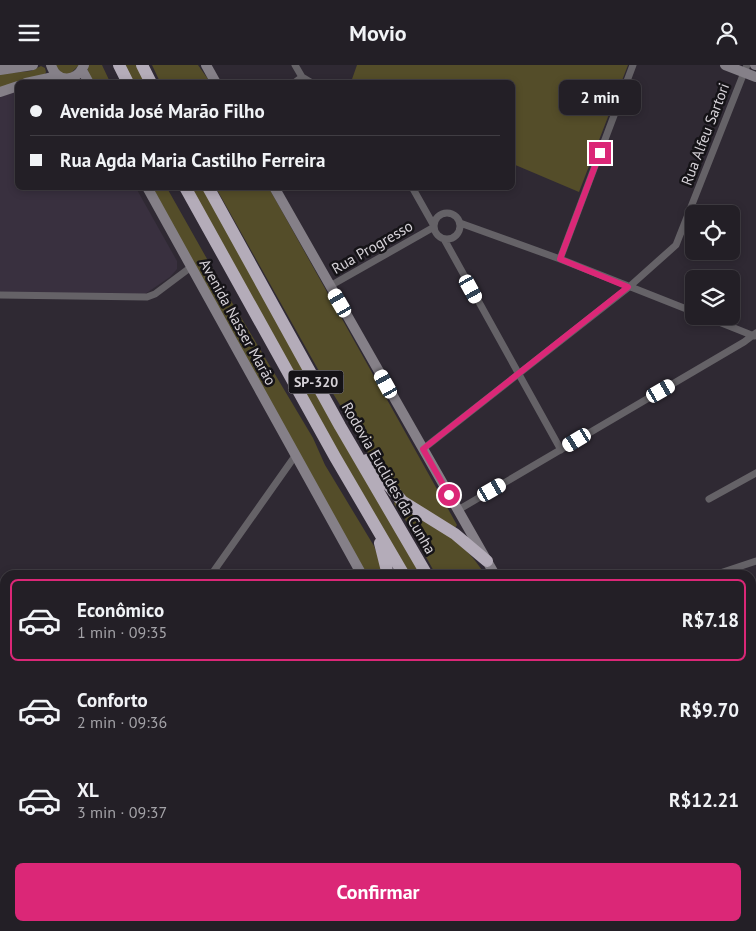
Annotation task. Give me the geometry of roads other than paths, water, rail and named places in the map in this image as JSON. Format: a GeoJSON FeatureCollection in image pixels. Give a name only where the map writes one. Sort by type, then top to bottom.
{"type":"FeatureCollection","features":[{"type":"Feature","properties":{"kind":"highway"},"geometry":{"type":"LineString","coordinates":[[119,65],[126,80]]}},
{"type":"Feature","properties":{"kind":"highway"},"geometry":{"type":"LineString","coordinates":[[142,65],[150,80]]}},
{"type":"Feature","properties":{"kind":"highway","name":"SP-320"},"geometry":{"type":"LineString","coordinates":[[187,190],[335,457],[401,570]]}},
{"type":"Feature","properties":{"kind":"highway","name":"Rodovia Euclides da Cunha"},"geometry":{"type":"LineString","coordinates":[[210,190],[340,427],[424,570]]}},
{"type":"Feature","properties":{"kind":"highway"},"geometry":{"type":"LineString","coordinates":[[340,427],[402,501],[455,534],[487,561]]}},
{"type":"Feature","properties":{"kind":"highway"},"geometry":{"type":"LineString","coordinates":[[376,528],[387,570]]}},
{"type":"Feature","properties":{"kind":"main road"},"geometry":{"type":"LineString","coordinates":[[0,70],[33,65]]}},
{"type":"Feature","properties":{"kind":"main road"},"geometry":{"type":"LineString","coordinates":[[51,65],[58,76]]}},
{"type":"Feature","properties":{"kind":"main road"},"geometry":{"type":"LineString","coordinates":[[206,65],[214,80]]}},
{"type":"Feature","properties":{"kind":"main road"},"geometry":{"type":"LineString","coordinates":[[725,65],[746,69],[756,77]]}},
{"type":"Feature","properties":{"kind":"main road"},"geometry":{"type":"LineString","coordinates":[[40,80],[58,76],[71,79],[83,67]]}},
{"type":"Feature","properties":{"kind":"main road"},"geometry":{"type":"LineString","coordinates":[[83,67],[88,80]]}},
{"type":"Feature","properties":{"kind":"main road"},"geometry":{"type":"LineString","coordinates":[[0,92],[15,87]]}},
{"type":"Feature","properties":{"kind":"main road","name":"Avenida Nasser Marão"},"geometry":{"type":"LineString","coordinates":[[149,190],[359,570]]}},
{"type":"Feature","properties":{"kind":"main road"},"geometry":{"type":"LineString","coordinates":[[276,190],[492,570]]}},
{"type":"Feature","properties":{"kind":"street"},"geometry":{"type":"LineString","coordinates":[[295,65],[302,77],[307,80]]}},
{"type":"Feature","properties":{"kind":"street"},"geometry":{"type":"LineString","coordinates":[[560,259],[633,65]]}},
{"type":"Feature","properties":{"kind":"street","name":"Rua Alfeu Sartori"},"geometry":{"type":"LineString","coordinates":[[423,449],[628,287],[676,245],[746,69]]}},
{"type":"Feature","properties":{"kind":"street"},"geometry":{"type":"LineString","coordinates":[[298,80],[302,77]]}},
{"type":"Feature","properties":{"kind":"street"},"geometry":{"type":"LineString","coordinates":[[414,190],[433,229],[444,239],[561,450]]}},
{"type":"Feature","properties":{"kind":"street"},"geometry":{"type":"LineString","coordinates":[[433,229],[436,219],[446,213],[453,215],[460,223],[468,227],[560,259],[685,309]]}},
{"type":"Feature","properties":{"kind":"street"},"geometry":{"type":"LineString","coordinates":[[459,232],[460,223]]}},
{"type":"Feature","properties":{"kind":"street"},"geometry":{"type":"LineString","coordinates":[[444,239],[452,238],[468,227]]}},
{"type":"Feature","properties":{"kind":"street","name":"Rua Progresso"},"geometry":{"type":"LineString","coordinates":[[330,286],[433,229]]}},
{"type":"Feature","properties":{"kind":"street"},"geometry":{"type":"LineString","coordinates":[[0,295],[147,297],[155,294],[191,267]]}},
{"type":"Feature","properties":{"kind":"street"},"geometry":{"type":"LineString","coordinates":[[728,325],[755,335]]}},
{"type":"Feature","properties":{"kind":"street"},"geometry":{"type":"LineString","coordinates":[[458,510],[755,335]]}},
{"type":"Feature","properties":{"kind":"street"},"geometry":{"type":"LineString","coordinates":[[214,570],[295,455]]}},
{"type":"Feature","properties":{"kind":"street"},"geometry":{"type":"LineString","coordinates":[[709,499],[756,473]]}},
{"type":"Feature","properties":{"kind":"street"},"geometry":{"type":"LineString","coordinates":[[729,570],[756,561]]}}]}
